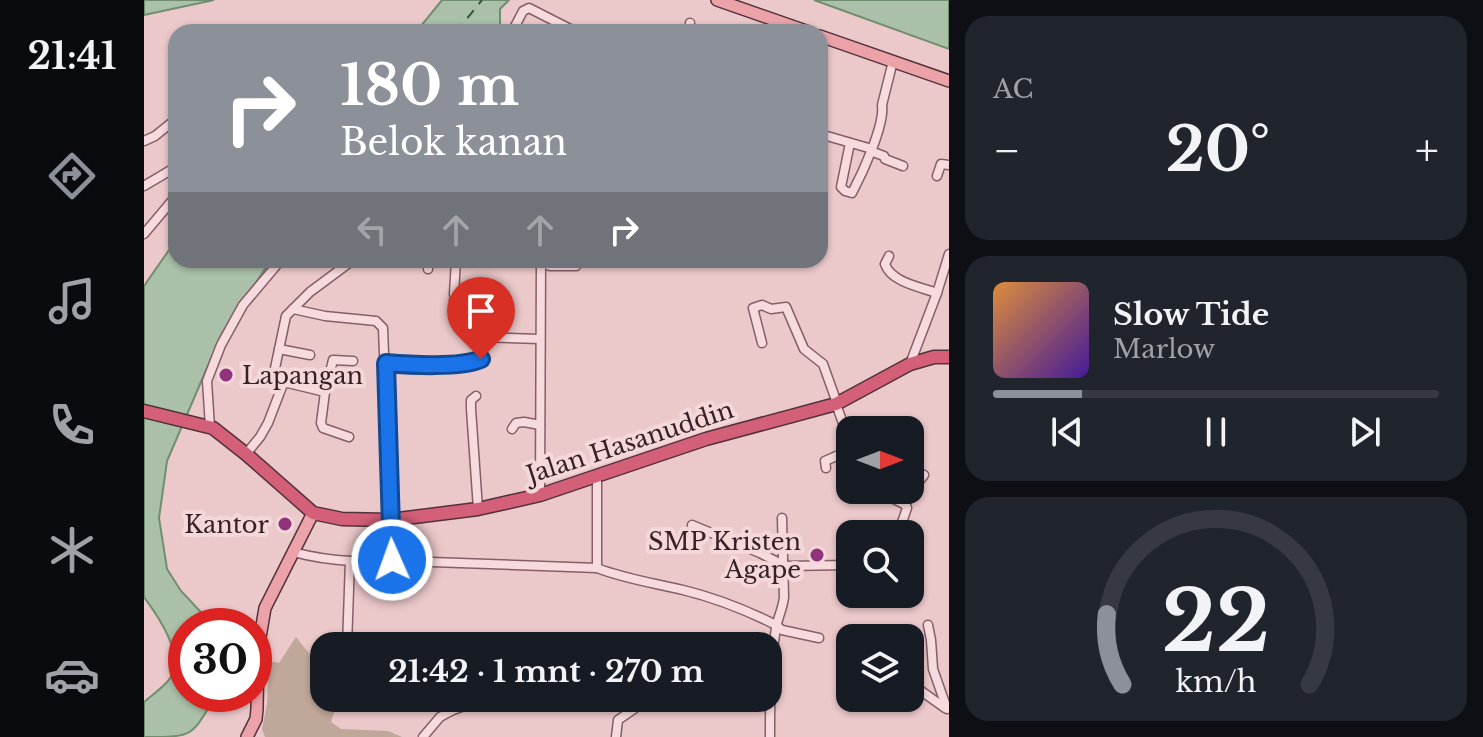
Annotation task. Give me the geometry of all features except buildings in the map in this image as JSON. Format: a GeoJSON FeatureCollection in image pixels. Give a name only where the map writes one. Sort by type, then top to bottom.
{"type":"FeatureCollection","features":[{"type":"Feature","properties":{"kind":"highway","name":"Jalan Hasanuddin"},"geometry":{"type":"LineString","coordinates":[[313,513],[342,519],[390,520],[478,509],[540,495],[706,439],[836,403],[910,364],[934,357],[949,357]]}},
{"type":"Feature","properties":{"kind":"highway"},"geometry":{"type":"LineString","coordinates":[[144,411],[203,425],[246,454],[313,513]]}},
{"type":"Feature","properties":{"kind":"main road"},"geometry":{"type":"LineString","coordinates":[[720,1],[786,24]]}},
{"type":"Feature","properties":{"kind":"main road"},"geometry":{"type":"LineString","coordinates":[[828,39],[949,81]]}},
{"type":"Feature","properties":{"kind":"main road"},"geometry":{"type":"LineString","coordinates":[[247,737],[256,719],[258,649],[265,608],[313,513]]}},
{"type":"Feature","properties":{"kind":"street"},"geometry":{"type":"LineString","coordinates":[[516,24],[523,11],[529,8],[560,24]]}},
{"type":"Feature","properties":{"kind":"street"},"geometry":{"type":"LineString","coordinates":[[850,143],[841,184],[842,190],[852,193],[873,147],[893,61]]}},
{"type":"Feature","properties":{"kind":"street"},"geometry":{"type":"LineString","coordinates":[[144,141],[168,125]]}},
{"type":"Feature","properties":{"kind":"street"},"geometry":{"type":"LineString","coordinates":[[828,136],[873,147]]}},
{"type":"Feature","properties":{"kind":"street"},"geometry":{"type":"LineString","coordinates":[[873,147],[873,152],[903,166]]}},
{"type":"Feature","properties":{"kind":"street"},"geometry":{"type":"LineString","coordinates":[[937,176],[941,164],[949,165]]}},
{"type":"Feature","properties":{"kind":"street"},"geometry":{"type":"LineString","coordinates":[[144,186],[168,172]]}},
{"type":"Feature","properties":{"kind":"street"},"geometry":{"type":"LineString","coordinates":[[144,234],[168,206]]}},
{"type":"Feature","properties":{"kind":"street"},"geometry":{"type":"LineString","coordinates":[[910,364],[949,254]]}},
{"type":"Feature","properties":{"kind":"street"},"geometry":{"type":"LineString","coordinates":[[889,256],[885,264],[890,274],[937,293]]}},
{"type":"Feature","properties":{"kind":"street"},"geometry":{"type":"LineString","coordinates":[[203,425],[207,381],[221,345],[252,292],[274,268]]}},
{"type":"Feature","properties":{"kind":"street"},"geometry":{"type":"LineString","coordinates":[[274,373],[286,316],[310,292],[342,268]]}},
{"type":"Feature","properties":{"kind":"street"},"geometry":{"type":"LineString","coordinates":[[386,363],[471,363],[480,360],[480,301],[454,297],[456,268]]}},
{"type":"Feature","properties":{"kind":"street"},"geometry":{"type":"LineString","coordinates":[[540,495],[541,268]]}},
{"type":"Feature","properties":{"kind":"street"},"geometry":{"type":"LineString","coordinates":[[762,343],[753,308],[762,305],[771,309],[786,307],[800,343],[823,364],[841,416]]}},
{"type":"Feature","properties":{"kind":"street"},"geometry":{"type":"LineString","coordinates":[[293,309],[378,322],[383,328],[392,560]]}},
{"type":"Feature","properties":{"kind":"street"},"geometry":{"type":"LineString","coordinates":[[481,338],[540,339]]}},
{"type":"Feature","properties":{"kind":"street"},"geometry":{"type":"LineString","coordinates":[[279,349],[310,355]]}},
{"type":"Feature","properties":{"kind":"street"},"geometry":{"type":"LineString","coordinates":[[349,437],[321,426],[333,360],[353,361]]}},
{"type":"Feature","properties":{"kind":"street"},"geometry":{"type":"LineString","coordinates":[[246,454],[268,423],[283,384],[325,392]]}},
{"type":"Feature","properties":{"kind":"street"},"geometry":{"type":"LineString","coordinates":[[476,396],[472,398],[471,409],[478,509]]}},
{"type":"Feature","properties":{"kind":"street"},"geometry":{"type":"LineString","coordinates":[[512,429],[516,423],[540,425]]}},
{"type":"Feature","properties":{"kind":"street"},"geometry":{"type":"LineString","coordinates":[[826,468],[825,461],[836,456]]}},
{"type":"Feature","properties":{"kind":"street"},"geometry":{"type":"LineString","coordinates":[[597,476],[597,568]]}},
{"type":"Feature","properties":{"kind":"street"},"geometry":{"type":"LineString","coordinates":[[903,520],[907,508],[904,504]]}},
{"type":"Feature","properties":{"kind":"street"},"geometry":{"type":"LineString","coordinates":[[775,632],[783,608],[785,566],[782,518]]}},
{"type":"Feature","properties":{"kind":"street"},"geometry":{"type":"LineString","coordinates":[[692,525],[785,566],[836,565]]}},
{"type":"Feature","properties":{"kind":"street"},"geometry":{"type":"LineString","coordinates":[[293,552],[350,561],[597,568],[718,600],[740,607],[782,630],[819,638]]}},
{"type":"Feature","properties":{"kind":"street"},"geometry":{"type":"LineString","coordinates":[[347,632],[350,561]]}},
{"type":"Feature","properties":{"kind":"street"},"geometry":{"type":"LineString","coordinates":[[928,625],[933,669],[948,711]]}},
{"type":"Feature","properties":{"kind":"street"},"geometry":{"type":"LineString","coordinates":[[924,693],[948,711]]}},
{"type":"Feature","properties":{"kind":"street"},"geometry":{"type":"LineString","coordinates":[[423,737],[440,717],[450,712]]}},
{"type":"Feature","properties":{"kind":"street"},"geometry":{"type":"LineString","coordinates":[[616,737],[618,720],[629,712]]}},
{"type":"Feature","properties":{"kind":"street"},"geometry":{"type":"LineString","coordinates":[[769,712],[770,737]]}},
{"type":"Feature","properties":{"kind":"shaded area"},"geometry":{"type":"Polygon","coordinates":[[[144,0],[214,0],[144,15],[144,0]]]}},
{"type":"Feature","properties":{"kind":"shaded area"},"geometry":{"type":"Polygon","coordinates":[[[442,0],[509,0],[500,9],[500,24],[422,24],[442,0]]]}},
{"type":"Feature","properties":{"kind":"shaded area"},"geometry":{"type":"Polygon","coordinates":[[[814,0],[949,0],[949,49],[814,0]]]}},
{"type":"Feature","properties":{"kind":"shaded area"},"geometry":{"type":"Polygon","coordinates":[[[168,252],[168,268],[266,268],[222,333],[167,461],[159,518],[167,569],[197,608],[168,608],[168,636],[144,597],[144,286],[168,252]]]}},
{"type":"Feature","properties":{"kind":"shaded area"},"geometry":{"type":"Polygon","coordinates":[[[296,637],[310,654],[310,712],[334,712],[331,722],[341,729],[388,731],[402,737],[265,737],[262,729],[265,712],[272,712],[272,662],[279,663],[296,637]]]}},
{"type":"Feature","properties":{"kind":"shaded area"},"geometry":{"type":"Polygon","coordinates":[[[168,681],[168,712],[206,712],[189,732],[144,737],[144,702],[168,681]]]}},
{"type":"Feature","properties":{"kind":"ferry route"},"geometry":{"type":"LineString","coordinates":[[462,24],[482,0]]}},
{"type":"Feature","properties":{"kind":"place","name":"Lapangan"},"geometry":{"type":"Point","coordinates":[226,375]}},
{"type":"Feature","properties":{"kind":"place","name":"Kantor"},"geometry":{"type":"Point","coordinates":[285,524]}},
{"type":"Feature","properties":{"kind":"place","name":"SMP Kristen Agape"},"geometry":{"type":"Point","coordinates":[817,555]}},
{"type":"Feature","properties":{"kind":"route"},"geometry":{"type":"LineString","coordinates":[[392,560],[386,363],[450,364],[481,359]]}}]}
